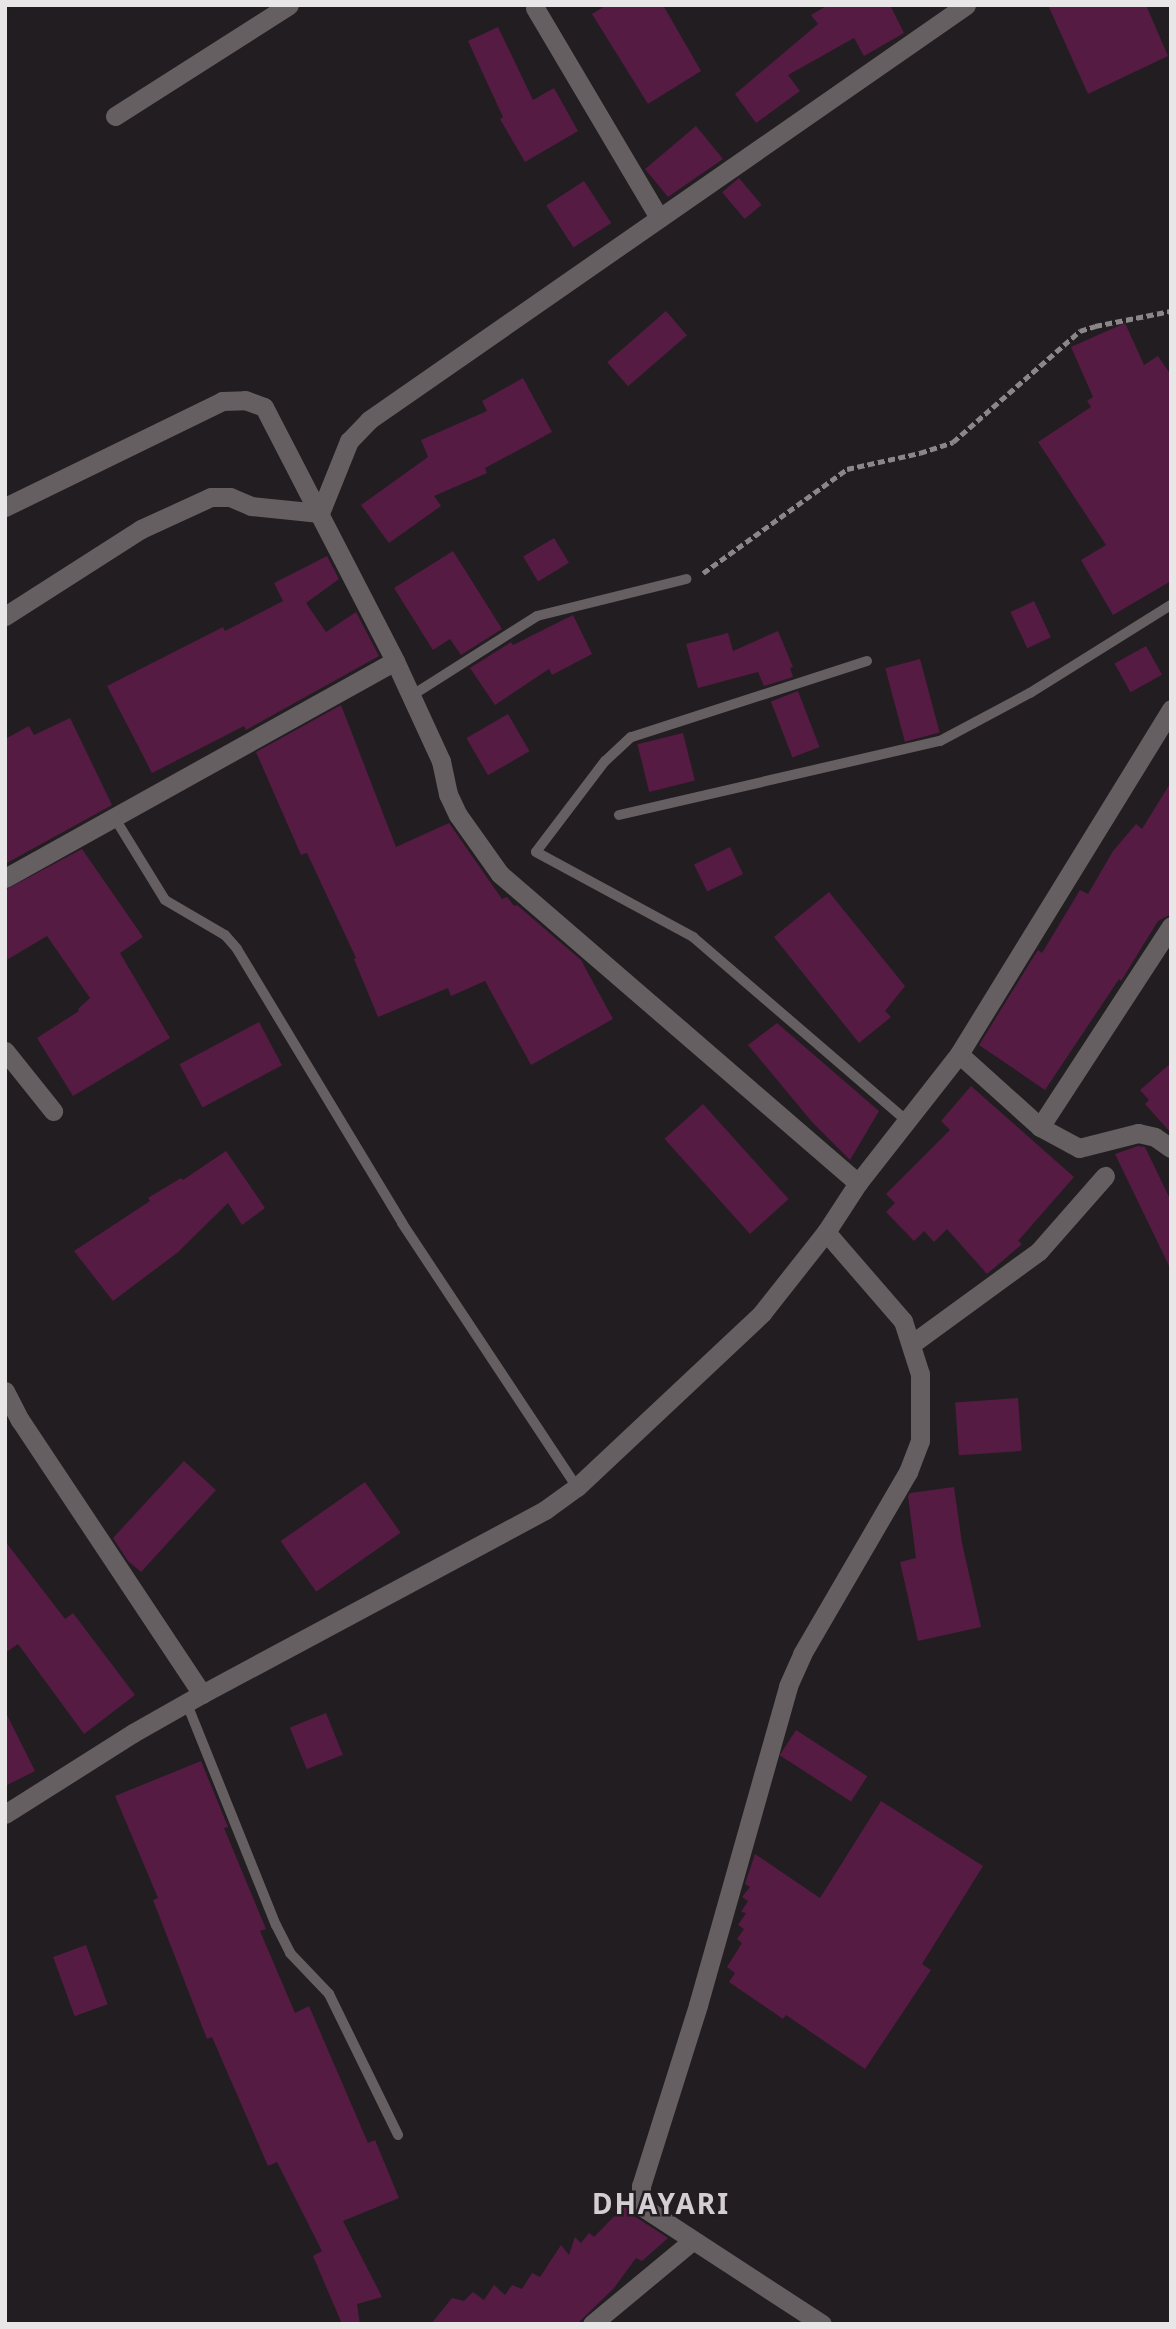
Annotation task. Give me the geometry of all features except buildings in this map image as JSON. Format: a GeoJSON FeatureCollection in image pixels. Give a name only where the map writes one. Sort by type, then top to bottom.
{"type":"FeatureCollection","features":[{"type":"Feature","properties":{"kind":"street"},"geometry":{"type":"LineString","coordinates":[[115,116],[289,5]]}},
{"type":"Feature","properties":{"kind":"street"},"geometry":{"type":"LineString","coordinates":[[320,513],[349,441],[369,421],[966,5]]}},
{"type":"Feature","properties":{"kind":"street"},"geometry":{"type":"LineString","coordinates":[[535,8],[659,218]]}},
{"type":"Feature","properties":{"kind":"street"},"geometry":{"type":"LineString","coordinates":[[5,507],[222,401],[245,400],[264,407],[395,661],[441,761],[448,794],[458,815],[500,874],[858,1183]]}},
{"type":"Feature","properties":{"kind":"street"},"geometry":{"type":"LineString","coordinates":[[5,616],[141,529],[211,497],[230,497],[251,506],[320,513]]}},
{"type":"Feature","properties":{"kind":"street"},"geometry":{"type":"LineString","coordinates":[[5,878],[395,661]]}},
{"type":"Feature","properties":{"kind":"street"},"geometry":{"type":"LineString","coordinates":[[5,1814],[133,1732],[526,1522],[576,1487],[762,1313],[826,1232],[858,1183],[959,1054],[1171,709]]}},
{"type":"Feature","properties":{"kind":"street"},"geometry":{"type":"LineString","coordinates":[[1040,1127],[1171,926]]}},
{"type":"Feature","properties":{"kind":"street"},"geometry":{"type":"LineString","coordinates":[[5,1051],[53,1111]]}},
{"type":"Feature","properties":{"kind":"street"},"geometry":{"type":"LineString","coordinates":[[959,1054],[1040,1127],[1079,1147],[1094,1146],[1138,1133],[1155,1137],[1171,1148]]}},
{"type":"Feature","properties":{"kind":"street"},"geometry":{"type":"LineString","coordinates":[[913,1343],[1039,1251],[1105,1176]]}},
{"type":"Feature","properties":{"kind":"street"},"geometry":{"type":"LineString","coordinates":[[822,2324],[692,2241],[674,2225],[641,2206],[640,2186],[698,2005],[788,1686],[802,1654],[908,1472],[920,1441],[920,1374],[913,1343],[903,1321],[826,1232]]}},
{"type":"Feature","properties":{"kind":"street"},"geometry":{"type":"LineString","coordinates":[[5,1391],[20,1420],[194,1699]]}},
{"type":"Feature","properties":{"kind":"street"},"geometry":{"type":"LineString","coordinates":[[592,2324],[692,2241]]}},
{"type":"Feature","properties":{"kind":"lane"},"geometry":{"type":"LineString","coordinates":[[411,696],[537,616],[687,579]]}},
{"type":"Feature","properties":{"kind":"lane"},"geometry":{"type":"LineString","coordinates":[[619,815],[940,741],[1030,693],[1171,605]]}},
{"type":"Feature","properties":{"kind":"lane"},"geometry":{"type":"LineString","coordinates":[[867,662],[631,737],[605,761],[536,852],[693,937],[907,1121]]}},
{"type":"Feature","properties":{"kind":"lane"},"geometry":{"type":"LineString","coordinates":[[114,817],[165,900],[225,935],[237,949],[402,1223],[576,1487]]}},
{"type":"Feature","properties":{"kind":"lane"},"geometry":{"type":"LineString","coordinates":[[194,1699],[280,1934],[290,1953],[329,1993],[398,2135]]}},
{"type":"Feature","properties":{"kind":"path"},"geometry":{"type":"LineString","coordinates":[[687,579],[705,571],[848,469],[919,453],[953,442],[1080,331],[1171,312]]}},
{"type":"Feature","properties":{"kind":"district","name":"DHAYARI"},"geometry":{"type":"Point","coordinates":[661,2203]}}]}
